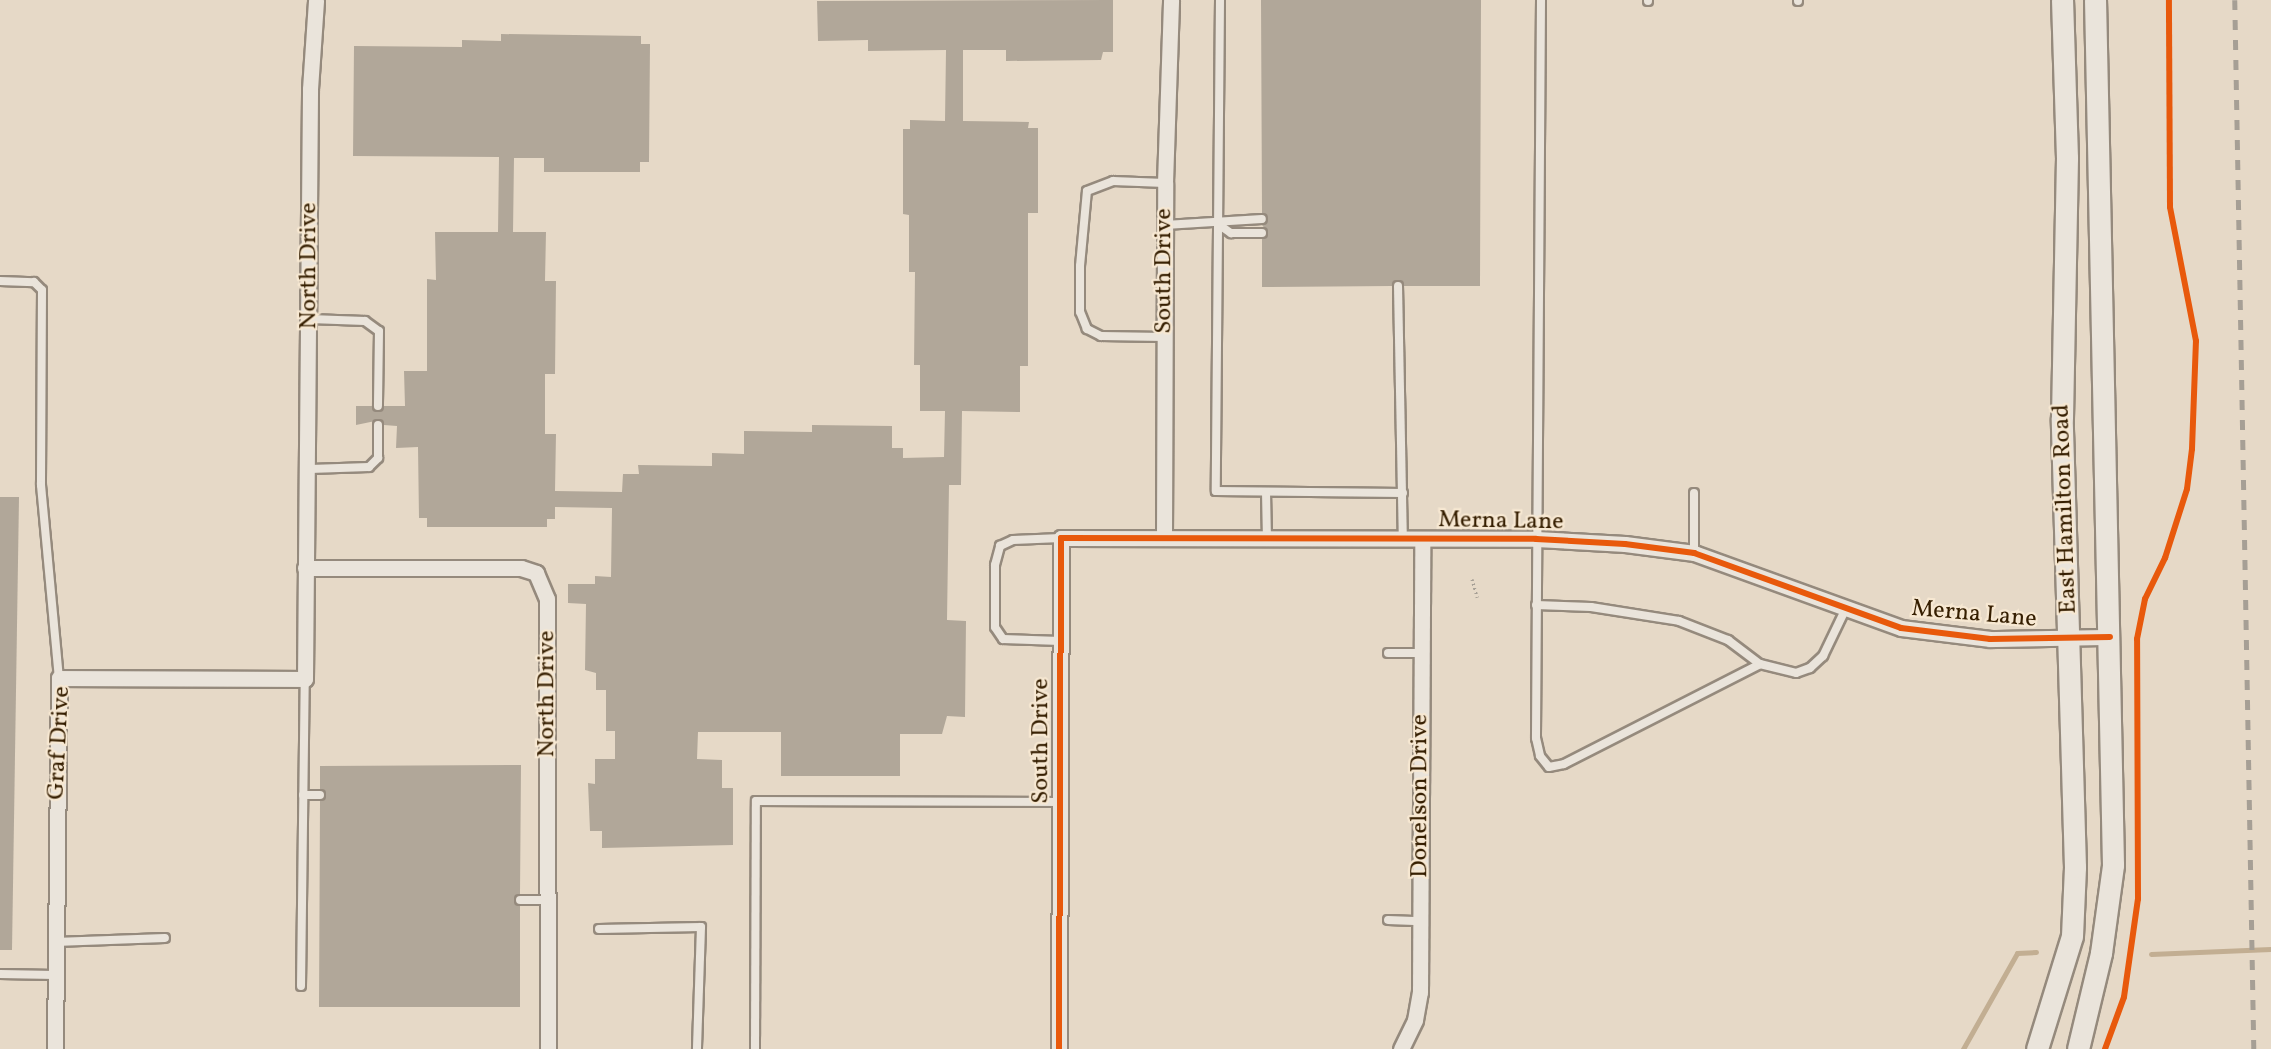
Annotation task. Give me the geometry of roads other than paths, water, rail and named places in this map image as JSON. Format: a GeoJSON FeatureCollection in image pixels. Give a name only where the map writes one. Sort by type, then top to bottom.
{"type":"FeatureCollection","features":[{"type":"Feature","properties":{"kind":"main road","name":"East Hamilton Road"},"geometry":{"type":"LineString","coordinates":[[2037,1049],[2072,936],[2070,639],[2062,418],[2067,158],[2062,0]]}},
{"type":"Feature","properties":{"kind":"main road","name":"East Hamilton Road"},"geometry":{"type":"LineString","coordinates":[[2078,1049],[2101,953],[2113,865],[2110,637],[2094,0]]}},
{"type":"Feature","properties":{"kind":"street","name":"North Drive"},"geometry":{"type":"LineString","coordinates":[[305,679],[310,469],[310,89],[316,0]]}},
{"type":"Feature","properties":{"kind":"street","name":"South Drive"},"geometry":{"type":"LineString","coordinates":[[1164,538],[1165,183],[1171,0]]}},
{"type":"Feature","properties":{"kind":"street","name":"South Drive"},"geometry":{"type":"LineString","coordinates":[[1059,1049],[1060,538]]}},
{"type":"Feature","properties":{"kind":"street"},"geometry":{"type":"LineString","coordinates":[[1060,538],[1164,538]]}},
{"type":"Feature","properties":{"kind":"street","name":"Merna Lane"},"geometry":{"type":"LineString","coordinates":[[1164,538],[1536,539],[1694,553],[1845,610],[1946,635],[2070,639],[2110,637]]}},
{"type":"Feature","properties":{"kind":"street","name":"Donelson Drive"},"geometry":{"type":"LineString","coordinates":[[1401,1049],[1420,1003],[1422,539]]}},
{"type":"Feature","properties":{"kind":"street","name":"North Drive"},"geometry":{"type":"LineString","coordinates":[[306,568],[521,568],[536,573],[547,599],[549,1049]]}},
{"type":"Feature","properties":{"kind":"street","name":"Graf Drive"},"geometry":{"type":"LineString","coordinates":[[55,1049],[59,678],[305,679]]}},
{"type":"Feature","properties":{"kind":"lane"},"geometry":{"type":"LineString","coordinates":[[1220,0],[1216,491],[1403,494]]}},
{"type":"Feature","properties":{"kind":"lane"},"geometry":{"type":"LineString","coordinates":[[1541,0],[1536,738],[1550,767],[1604,745],[1760,664]]}},
{"type":"Feature","properties":{"kind":"lane"},"geometry":{"type":"LineString","coordinates":[[1164,337],[1101,336],[1087,329],[1080,312],[1080,266],[1088,191],[1113,181],[1165,183]]}},
{"type":"Feature","properties":{"kind":"lane"},"geometry":{"type":"LineString","coordinates":[[1165,225],[1218,224],[1262,219]]}},
{"type":"Feature","properties":{"kind":"lane"},"geometry":{"type":"LineString","coordinates":[[1218,224],[1231,233],[1262,233]]}},
{"type":"Feature","properties":{"kind":"lane"},"geometry":{"type":"LineString","coordinates":[[0,281],[34,282],[42,290],[41,485],[59,678]]}},
{"type":"Feature","properties":{"kind":"lane"},"geometry":{"type":"LineString","coordinates":[[1398,286],[1403,539]]}},
{"type":"Feature","properties":{"kind":"lane"},"geometry":{"type":"LineString","coordinates":[[310,319],[365,321],[379,331],[378,406]]}},
{"type":"Feature","properties":{"kind":"lane"},"geometry":{"type":"LineString","coordinates":[[310,469],[346,471],[369,467],[378,458],[378,425]]}},
{"type":"Feature","properties":{"kind":"lane"},"geometry":{"type":"LineString","coordinates":[[1266,492],[1268,538]]}},
{"type":"Feature","properties":{"kind":"lane"},"geometry":{"type":"LineString","coordinates":[[1694,493],[1694,553]]}},
{"type":"Feature","properties":{"kind":"lane"},"geometry":{"type":"LineString","coordinates":[[1060,538],[1013,540],[1000,546],[995,565],[995,627],[1003,639],[1060,641]]}},
{"type":"Feature","properties":{"kind":"lane"},"geometry":{"type":"LineString","coordinates":[[1536,605],[1591,607],[1679,621],[1728,640],[1760,664],[1796,673],[1810,668],[1823,656],[1845,610]]}},
{"type":"Feature","properties":{"kind":"lane"},"geometry":{"type":"LineString","coordinates":[[1388,653],[1422,653]]}},
{"type":"Feature","properties":{"kind":"lane"},"geometry":{"type":"LineString","coordinates":[[301,986],[305,679]]}},
{"type":"Feature","properties":{"kind":"lane"},"geometry":{"type":"LineString","coordinates":[[303,795],[320,795]]}},
{"type":"Feature","properties":{"kind":"lane"},"geometry":{"type":"LineString","coordinates":[[755,1049],[756,801],[1060,802]]}},
{"type":"Feature","properties":{"kind":"lane"},"geometry":{"type":"LineString","coordinates":[[520,900],[548,900]]}},
{"type":"Feature","properties":{"kind":"lane"},"geometry":{"type":"LineString","coordinates":[[1388,920],[1421,921]]}},
{"type":"Feature","properties":{"kind":"lane"},"geometry":{"type":"LineString","coordinates":[[599,929],[700,927],[697,1049]]}},
{"type":"Feature","properties":{"kind":"lane"},"geometry":{"type":"LineString","coordinates":[[55,942],[165,938]]}},
{"type":"Feature","properties":{"kind":"lane"},"geometry":{"type":"LineString","coordinates":[[0,974],[55,975]]}},
{"type":"Feature","properties":{"kind":"waterway"},"geometry":{"type":"LineString","coordinates":[[2151,954],[2271,949]]}},
{"type":"Feature","properties":{"kind":"waterway"},"geometry":{"type":"LineString","coordinates":[[1963,1049],[2017,953],[2036,952]]}},
{"type":"Feature","properties":{"kind":"railway"},"geometry":{"type":"LineString","coordinates":[[2235,0],[2254,1049]]}}]}
